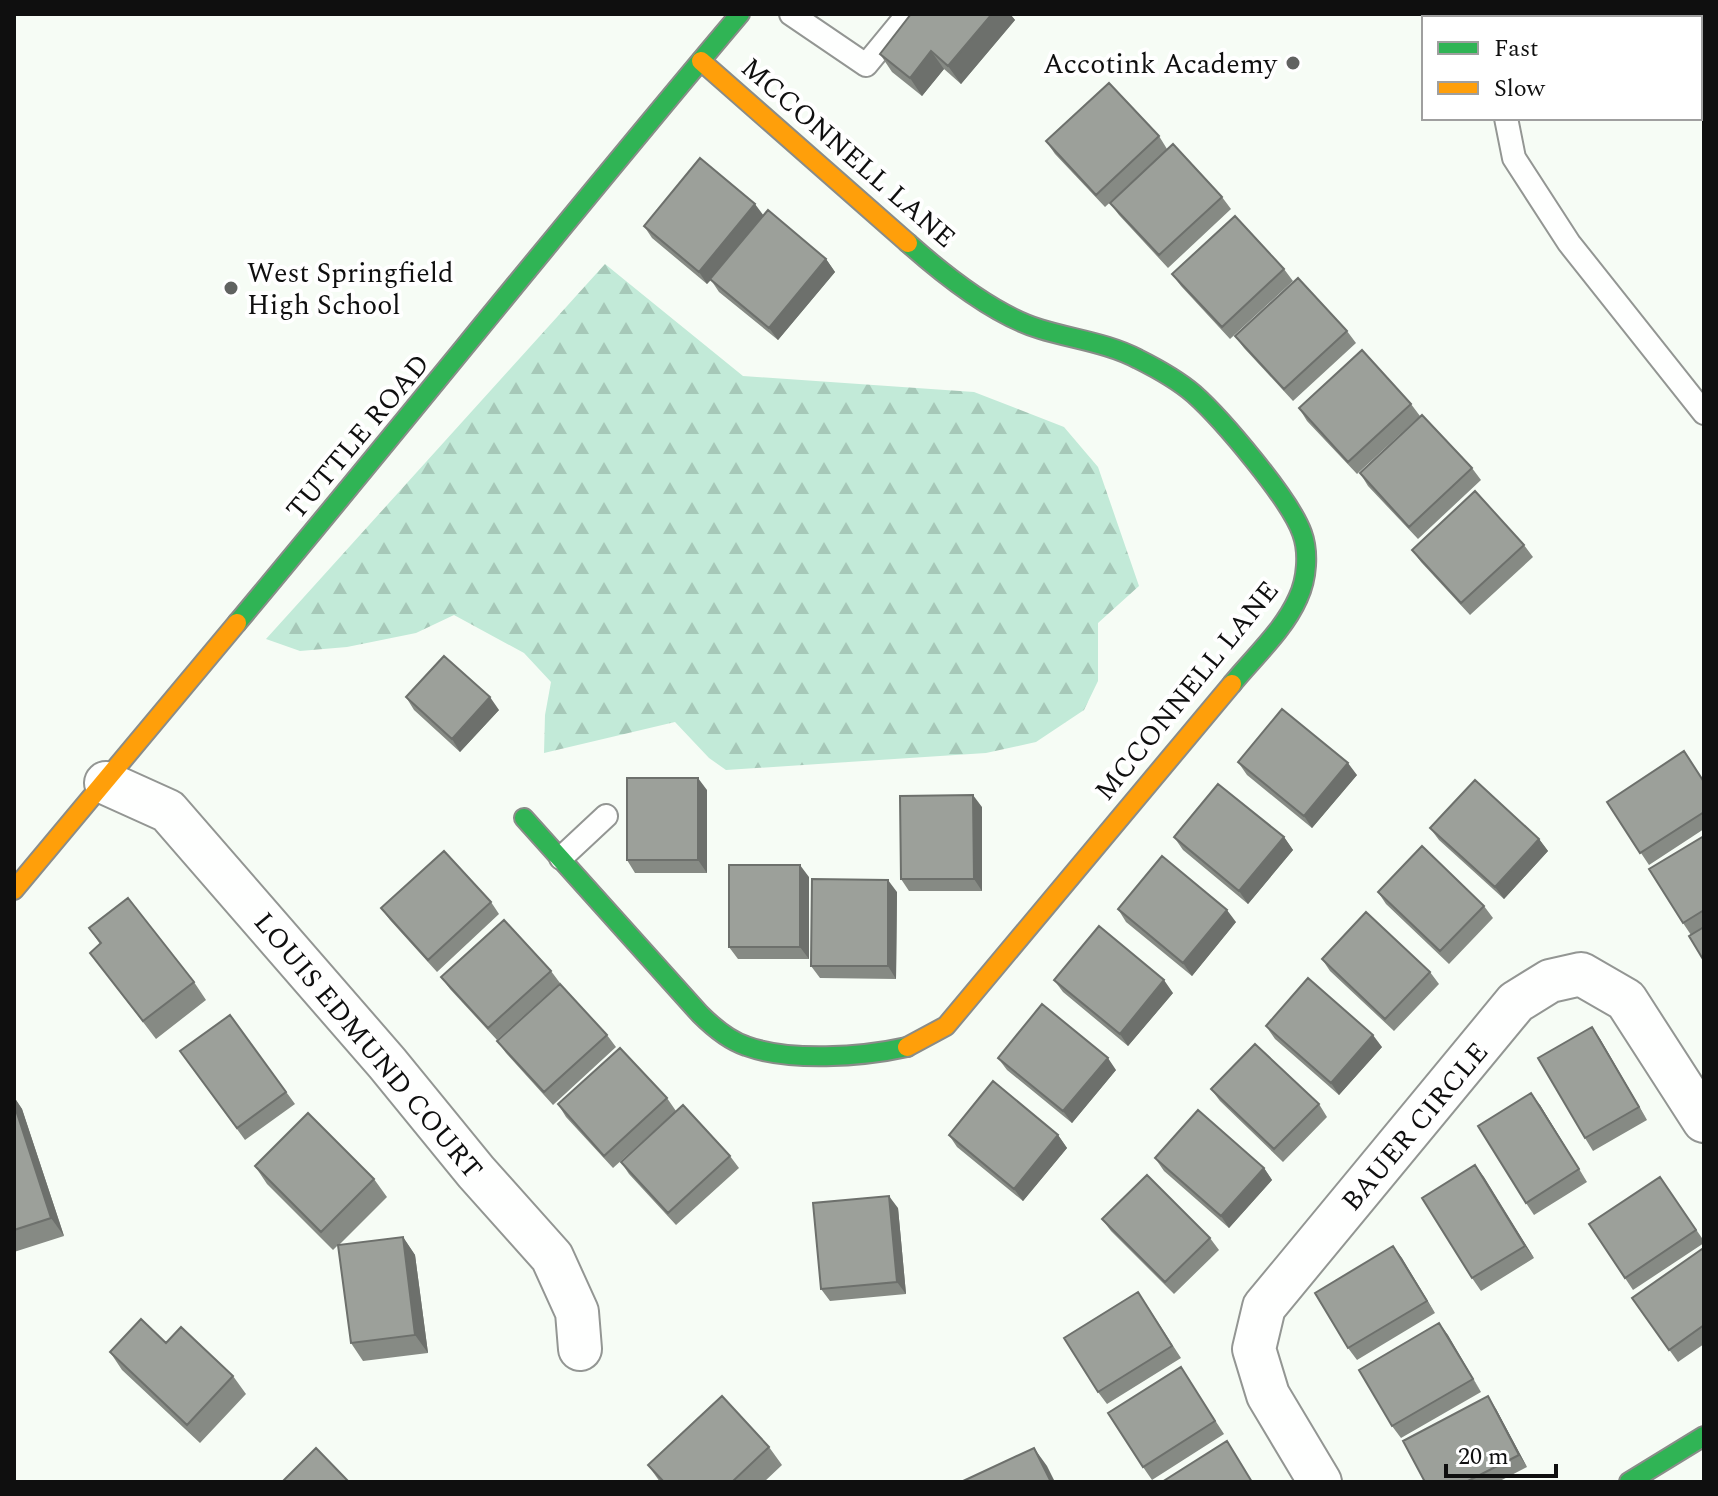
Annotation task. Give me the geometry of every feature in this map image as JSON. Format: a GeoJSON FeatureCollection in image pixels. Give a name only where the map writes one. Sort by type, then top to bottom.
{"type":"FeatureCollection","features":[{"type":"Feature","properties":{"kind":"street","name":"TUTTLE ROAD"},"geometry":{"type":"LineString","coordinates":[[14,890],[106,783],[740,14]]}},
{"type":"Feature","properties":{"kind":"street","name":"MCCONNELL LANE"},"geometry":{"type":"LineString","coordinates":[[524,818],[700,1014],[727,1036],[746,1046],[781,1053],[868,1053],[907,1047],[936,1033],[956,1014],[1285,620],[1299,597],[1304,578],[1306,559],[1302,533],[1289,509],[1225,427],[1192,392],[1137,358],[1036,328],[981,300],[915,249],[701,61]]}},
{"type":"Feature","properties":{"kind":"street","name":"LOUIS EDMUND COURT"},"geometry":{"type":"LineString","coordinates":[[106,783],[168,811],[552,1257],[577,1312],[580,1349]]}},
{"type":"Feature","properties":{"kind":"street","name":"BAUER CIRCLE"},"geometry":{"type":"LineString","coordinates":[[1320,1482],[1268,1395],[1254,1349],[1264,1307],[1516,1002],[1550,981],[1581,974],[1626,1000],[1704,1121]]}},
{"type":"Feature","properties":{"kind":"street"},"geometry":{"type":"LineString","coordinates":[[1629,1482],[1704,1436]]}},
{"type":"Feature","properties":{"kind":"lane"},"geometry":{"type":"LineString","coordinates":[[791,14],[866,65],[908,14]]}},
{"type":"Feature","properties":{"kind":"lane"},"geometry":{"type":"LineString","coordinates":[[1506,120],[1514,158],[1569,243],[1704,413]]}},
{"type":"Feature","properties":{"kind":"lane"},"geometry":{"type":"LineString","coordinates":[[561,858],[606,816]]}},
{"type":"Feature","properties":{"kind":"green space"},"geometry":{"type":"Polygon","coordinates":[[[605,264],[743,376],[974,392],[1064,427],[1098,467],[1139,586],[1098,623],[1098,681],[1084,710],[1036,742],[986,753],[726,770],[709,758],[675,722],[544,753],[545,715],[551,682],[524,653],[454,615],[416,633],[347,647],[300,651],[266,639],[605,264]]]}},
{"type":"Feature","properties":{"kind":"building"},"geometry":{"type":"Polygon","coordinates":[[[911,14],[992,14],[948,66],[931,51],[910,78],[880,54],[911,14]]]}},
{"type":"Feature","properties":{"kind":"building"},"geometry":{"type":"Polygon","coordinates":[[[1109,83],[1159,136],[1096,195],[1046,141],[1109,83]]]}},
{"type":"Feature","properties":{"kind":"building"},"geometry":{"type":"Polygon","coordinates":[[[1173,144],[1222,197],[1159,255],[1110,203],[1173,144]]]}},
{"type":"Feature","properties":{"kind":"building"},"geometry":{"type":"Polygon","coordinates":[[[700,158],[755,204],[699,272],[644,226],[700,158]]]}},
{"type":"Feature","properties":{"kind":"building"},"geometry":{"type":"Polygon","coordinates":[[[768,210],[826,259],[769,328],[710,279],[768,210]]]}},
{"type":"Feature","properties":{"kind":"building"},"geometry":{"type":"Polygon","coordinates":[[[1235,216],[1284,269],[1222,327],[1172,274],[1235,216]]]}},
{"type":"Feature","properties":{"kind":"building"},"geometry":{"type":"Polygon","coordinates":[[[1298,278],[1347,331],[1284,389],[1235,336],[1298,278]]]}},
{"type":"Feature","properties":{"kind":"building"},"geometry":{"type":"Polygon","coordinates":[[[1362,350],[1411,404],[1348,462],[1299,408],[1362,350]]]}},
{"type":"Feature","properties":{"kind":"building"},"geometry":{"type":"Polygon","coordinates":[[[1422,415],[1472,468],[1409,527],[1360,473],[1422,415]]]}},
{"type":"Feature","properties":{"kind":"building"},"geometry":{"type":"Polygon","coordinates":[[[1475,491],[1524,545],[1461,603],[1412,550],[1475,491]]]}},
{"type":"Feature","properties":{"kind":"building"},"geometry":{"type":"Polygon","coordinates":[[[444,656],[490,697],[452,739],[406,697],[444,656]]]}},
{"type":"Feature","properties":{"kind":"building"},"geometry":{"type":"Polygon","coordinates":[[[1282,709],[1348,763],[1304,816],[1238,762],[1282,709]]]}},
{"type":"Feature","properties":{"kind":"building"},"geometry":{"type":"Polygon","coordinates":[[[1684,751],[1704,782],[1704,812],[1640,853],[1607,802],[1684,751]]]}},
{"type":"Feature","properties":{"kind":"building"},"geometry":{"type":"Polygon","coordinates":[[[627,778],[698,778],[698,860],[627,860],[627,778]]]}},
{"type":"Feature","properties":{"kind":"building"},"geometry":{"type":"Polygon","coordinates":[[[1475,780],[1539,839],[1495,887],[1430,828],[1475,780]]]}},
{"type":"Feature","properties":{"kind":"building"},"geometry":{"type":"Polygon","coordinates":[[[1218,784],[1284,837],[1239,891],[1174,837],[1218,784]]]}},
{"type":"Feature","properties":{"kind":"building"},"geometry":{"type":"Polygon","coordinates":[[[973,795],[974,879],[901,879],[900,796],[973,795]]]}},
{"type":"Feature","properties":{"kind":"building"},"geometry":{"type":"Polygon","coordinates":[[[1704,836],[1704,910],[1683,923],[1649,869],[1704,836]]]}},
{"type":"Feature","properties":{"kind":"building"},"geometry":{"type":"Polygon","coordinates":[[[1422,846],[1484,906],[1440,951],[1378,892],[1422,846]]]}},
{"type":"Feature","properties":{"kind":"building"},"geometry":{"type":"Polygon","coordinates":[[[444,851],[491,902],[428,960],[381,908],[444,851]]]}},
{"type":"Feature","properties":{"kind":"building"},"geometry":{"type":"Polygon","coordinates":[[[1162,856],[1227,910],[1183,963],[1118,909],[1162,856]]]}},
{"type":"Feature","properties":{"kind":"building"},"geometry":{"type":"Polygon","coordinates":[[[729,865],[800,865],[800,947],[729,947],[729,865]]]}},
{"type":"Feature","properties":{"kind":"building"},"geometry":{"type":"Polygon","coordinates":[[[812,879],[888,880],[888,966],[811,966],[812,879]]]}},
{"type":"Feature","properties":{"kind":"building"},"geometry":{"type":"Polygon","coordinates":[[[128,898],[194,982],[143,1021],[90,953],[101,943],[89,928],[128,898]]]}},
{"type":"Feature","properties":{"kind":"building"},"geometry":{"type":"Polygon","coordinates":[[[1366,912],[1430,972],[1385,1019],[1322,959],[1366,912]]]}},
{"type":"Feature","properties":{"kind":"building"},"geometry":{"type":"Polygon","coordinates":[[[504,920],[551,971],[488,1028],[441,977],[504,920]]]}},
{"type":"Feature","properties":{"kind":"building"},"geometry":{"type":"Polygon","coordinates":[[[1099,926],[1164,980],[1120,1034],[1054,980],[1099,926]]]}},
{"type":"Feature","properties":{"kind":"building"},"geometry":{"type":"Polygon","coordinates":[[[1704,927],[1704,961],[1689,936],[1704,927]]]}},
{"type":"Feature","properties":{"kind":"building"},"geometry":{"type":"Polygon","coordinates":[[[1308,978],[1373,1035],[1331,1083],[1266,1026],[1308,978]]]}},
{"type":"Feature","properties":{"kind":"building"},"geometry":{"type":"Polygon","coordinates":[[[560,984],[607,1035],[544,1092],[497,1041],[560,984]]]}},
{"type":"Feature","properties":{"kind":"building"},"geometry":{"type":"Polygon","coordinates":[[[1042,1004],[1108,1058],[1063,1111],[998,1058],[1042,1004]]]}},
{"type":"Feature","properties":{"kind":"building"},"geometry":{"type":"Polygon","coordinates":[[[230,1015],[286,1092],[237,1128],[180,1051],[230,1015]]]}},
{"type":"Feature","properties":{"kind":"building"},"geometry":{"type":"Polygon","coordinates":[[[1592,1027],[1639,1107],[1585,1138],[1538,1058],[1592,1027]]]}},
{"type":"Feature","properties":{"kind":"building"},"geometry":{"type":"Polygon","coordinates":[[[1255,1044],[1319,1104],[1274,1149],[1211,1089],[1255,1044]]]}},
{"type":"Feature","properties":{"kind":"building"},"geometry":{"type":"Polygon","coordinates":[[[620,1048],[667,1098],[604,1156],[558,1104],[620,1048]]]}},
{"type":"Feature","properties":{"kind":"building"},"geometry":{"type":"Polygon","coordinates":[[[993,1081],[1058,1135],[1014,1189],[949,1135],[993,1081]]]}},
{"type":"Feature","properties":{"kind":"building"},"geometry":{"type":"Polygon","coordinates":[[[1531,1093],[1579,1169],[1526,1203],[1478,1126],[1531,1093]]]}},
{"type":"Feature","properties":{"kind":"building"},"geometry":{"type":"Polygon","coordinates":[[[14,1104],[51,1218],[14,1230],[14,1104]]]}},
{"type":"Feature","properties":{"kind":"building"},"geometry":{"type":"Polygon","coordinates":[[[683,1105],[730,1156],[668,1213],[621,1162],[683,1105]]]}},
{"type":"Feature","properties":{"kind":"building"},"geometry":{"type":"Polygon","coordinates":[[[1198,1110],[1264,1168],[1221,1216],[1155,1158],[1198,1110]]]}},
{"type":"Feature","properties":{"kind":"building"},"geometry":{"type":"Polygon","coordinates":[[[308,1113],[374,1179],[321,1232],[255,1166],[308,1113]]]}},
{"type":"Feature","properties":{"kind":"building"},"geometry":{"type":"Polygon","coordinates":[[[1475,1165],[1525,1246],[1472,1278],[1422,1198],[1475,1165]]]}},
{"type":"Feature","properties":{"kind":"building"},"geometry":{"type":"Polygon","coordinates":[[[1147,1175],[1210,1238],[1165,1282],[1102,1219],[1147,1175]]]}},
{"type":"Feature","properties":{"kind":"building"},"geometry":{"type":"Polygon","coordinates":[[[1660,1177],[1696,1230],[1625,1278],[1589,1224],[1660,1177]]]}},
{"type":"Feature","properties":{"kind":"building"},"geometry":{"type":"Polygon","coordinates":[[[889,1196],[897,1282],[821,1289],[813,1203],[889,1196]]]}},
{"type":"Feature","properties":{"kind":"building"},"geometry":{"type":"Polygon","coordinates":[[[403,1237],[415,1335],[351,1343],[338,1245],[403,1237]]]}},
{"type":"Feature","properties":{"kind":"building"},"geometry":{"type":"Polygon","coordinates":[[[1393,1246],[1427,1301],[1348,1348],[1315,1293],[1393,1246]]]}},
{"type":"Feature","properties":{"kind":"building"},"geometry":{"type":"Polygon","coordinates":[[[1702,1249],[1704,1325],[1669,1350],[1632,1298],[1702,1249]]]}},
{"type":"Feature","properties":{"kind":"building"},"geometry":{"type":"Polygon","coordinates":[[[1138,1292],[1172,1346],[1098,1392],[1064,1338],[1138,1292]]]}},
{"type":"Feature","properties":{"kind":"building"},"geometry":{"type":"Polygon","coordinates":[[[141,1319],[166,1343],[181,1327],[233,1376],[187,1425],[110,1352],[141,1319]]]}},
{"type":"Feature","properties":{"kind":"building"},"geometry":{"type":"Polygon","coordinates":[[[1439,1323],[1473,1379],[1392,1426],[1359,1370],[1439,1323]]]}},
{"type":"Feature","properties":{"kind":"building"},"geometry":{"type":"Polygon","coordinates":[[[1181,1367],[1215,1421],[1143,1467],[1108,1413],[1181,1367]]]}},
{"type":"Feature","properties":{"kind":"building"},"geometry":{"type":"Polygon","coordinates":[[[722,1396],[769,1447],[732,1482],[664,1482],[648,1465],[722,1396]]]}},
{"type":"Feature","properties":{"kind":"building"},"geometry":{"type":"Polygon","coordinates":[[[1488,1396],[1519,1455],[1466,1482],[1425,1482],[1403,1441],[1488,1396]]]}},
{"type":"Feature","properties":{"kind":"building"},"geometry":{"type":"Polygon","coordinates":[[[1227,1441],[1252,1482],[1162,1482],[1227,1441]]]}},
{"type":"Feature","properties":{"kind":"building"},"geometry":{"type":"Polygon","coordinates":[[[316,1448],[349,1482],[282,1482],[316,1448]]]}},
{"type":"Feature","properties":{"kind":"building"},"geometry":{"type":"Polygon","coordinates":[[[1034,1448],[1051,1482],[961,1482],[1034,1448]]]}},
{"type":"Feature","properties":{"kind":"traffic: fast"},"geometry":{"type":"LineString","coordinates":[[237,623],[740,14]]}},
{"type":"Feature","properties":{"kind":"traffic: fast"},"geometry":{"type":"LineString","coordinates":[[908,243],[953,281],[1005,314],[1040,329],[1126,354],[1174,380],[1206,406],[1284,500],[1302,533],[1306,548],[1301,591],[1285,621],[1232,684]]}},
{"type":"Feature","properties":{"kind":"traffic: fast"},"geometry":{"type":"LineString","coordinates":[[524,818],[700,1014],[727,1037],[764,1051],[804,1056],[848,1055],[907,1047]]}},
{"type":"Feature","properties":{"kind":"traffic: fast"},"geometry":{"type":"LineString","coordinates":[[1629,1482],[1704,1436]]}},
{"type":"Feature","properties":{"kind":"traffic: slow"},"geometry":{"type":"LineString","coordinates":[[701,61],[908,243]]}},
{"type":"Feature","properties":{"kind":"traffic: slow"},"geometry":{"type":"LineString","coordinates":[[14,890],[237,623]]}},
{"type":"Feature","properties":{"kind":"traffic: slow"},"geometry":{"type":"LineString","coordinates":[[907,1047],[946,1026],[1232,684]]}},
{"type":"Feature","properties":{"kind":"place","name":"Accotink Academy"},"geometry":{"type":"Point","coordinates":[1293,63]}},
{"type":"Feature","properties":{"kind":"place","name":"West Springfield High School"},"geometry":{"type":"Point","coordinates":[231,288]}}]}
